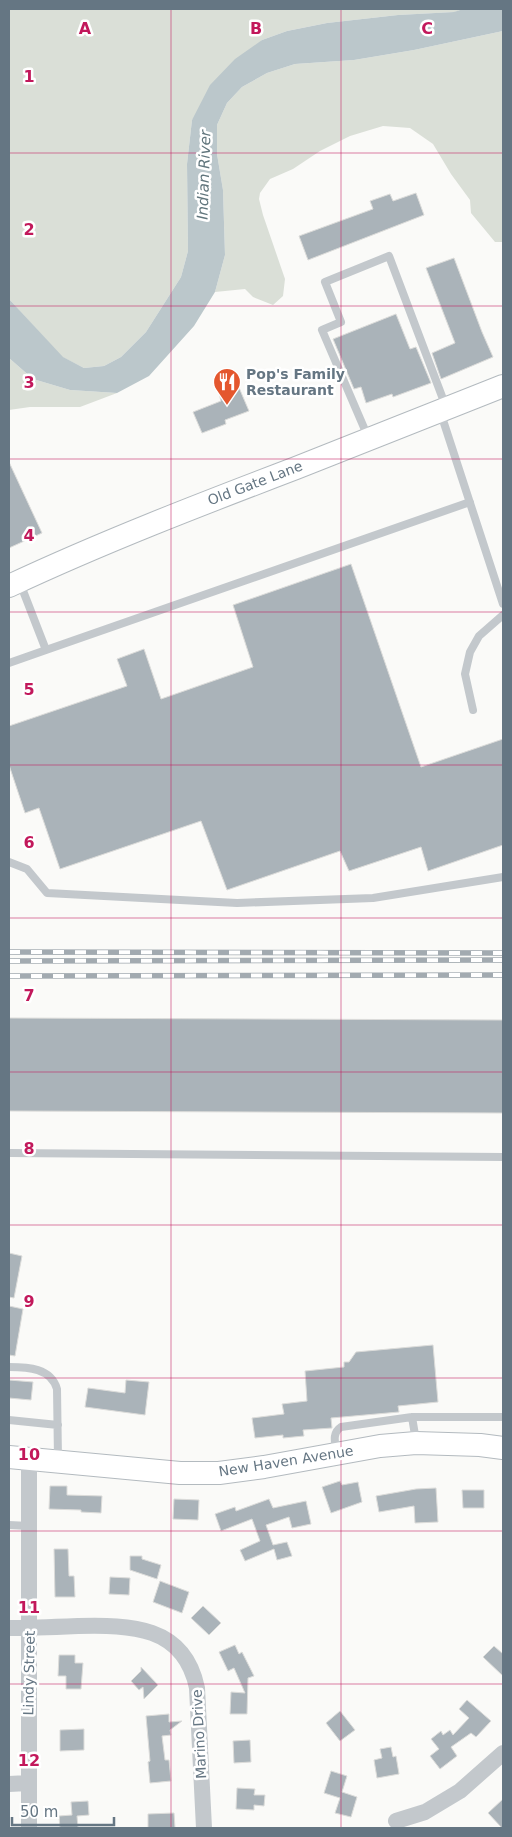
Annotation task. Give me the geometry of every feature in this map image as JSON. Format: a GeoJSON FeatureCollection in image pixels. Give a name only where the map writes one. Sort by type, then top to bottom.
{"type":"FeatureCollection","features":[{"type":"Feature","properties":{"kind":"main road","name":"Old Gate Lane"},"geometry":{"type":"LineString","coordinates":[[14,583],[173,515],[503,386]]}},
{"type":"Feature","properties":{"kind":"main road","name":"New Haven Avenue"},"geometry":{"type":"LineString","coordinates":[[19,1458],[180,1473],[219,1473],[264,1467],[380,1446],[416,1443],[480,1445],[503,1448]]}},
{"type":"Feature","properties":{"kind":"street","name":"Lindy Street"},"geometry":{"type":"LineString","coordinates":[[19,1458],[29,1526],[29,1828]]}},
{"type":"Feature","properties":{"kind":"street","name":"Marino Drive"},"geometry":{"type":"LineString","coordinates":[[9,1628],[128,1626],[156,1635],[169,1642],[181,1653],[192,1670],[197,1688],[204,1828]]}},
{"type":"Feature","properties":{"kind":"street"},"geometry":{"type":"LineString","coordinates":[[396,1821],[425,1812],[460,1791],[503,1753]]}},
{"type":"Feature","properties":{"kind":"street"},"geometry":{"type":"LineString","coordinates":[[9,1784],[28,1783]]}},
{"type":"Feature","properties":{"kind":"lane"},"geometry":{"type":"LineString","coordinates":[[368,439],[322,330],[341,322],[325,282],[389,256],[443,409],[470,502],[503,604]]}},
{"type":"Feature","properties":{"kind":"lane"},"geometry":{"type":"LineString","coordinates":[[9,663],[470,502]]}},
{"type":"Feature","properties":{"kind":"lane"},"geometry":{"type":"LineString","coordinates":[[14,583],[46,650]]}},
{"type":"Feature","properties":{"kind":"lane"},"geometry":{"type":"LineString","coordinates":[[473,710],[465,674],[470,652],[480,636],[503,615]]}},
{"type":"Feature","properties":{"kind":"lane"},"geometry":{"type":"LineString","coordinates":[[9,862],[27,869],[48,893],[237,903],[372,898],[503,877]]}},
{"type":"Feature","properties":{"kind":"lane"},"geometry":{"type":"LineString","coordinates":[[9,1153],[503,1157]]}},
{"type":"Feature","properties":{"kind":"lane"},"geometry":{"type":"LineString","coordinates":[[9,1367],[28,1368],[48,1374],[55,1382],[57,1389],[58,1461]]}},
{"type":"Feature","properties":{"kind":"lane"},"geometry":{"type":"LineString","coordinates":[[336,1453],[334,1435],[341,1426],[412,1417],[503,1417]]}},
{"type":"Feature","properties":{"kind":"lane"},"geometry":{"type":"LineString","coordinates":[[412,1417],[416,1443]]}},
{"type":"Feature","properties":{"kind":"lane"},"geometry":{"type":"LineString","coordinates":[[9,1420],[58,1425]]}},
{"type":"Feature","properties":{"kind":"lane"},"geometry":{"type":"LineString","coordinates":[[9,1525],[29,1526]]}},
{"type":"Feature","properties":{"kind":"shaded area"},"geometry":{"type":"Polygon","coordinates":[[[9,9],[463,9],[455,12],[398,15],[327,23],[287,31],[262,40],[192,120],[187,164],[188,251],[181,277],[146,332],[121,357],[104,366],[84,368],[62,357],[9,299],[9,9]]]}},
{"type":"Feature","properties":{"kind":"shaded area"},"geometry":{"type":"Polygon","coordinates":[[[503,31],[503,242],[495,242],[471,213],[470,200],[451,174],[433,144],[410,128],[383,126],[350,136],[320,151],[293,169],[270,179],[260,193],[259,199],[263,215],[285,279],[283,296],[273,305],[253,297],[245,289],[215,292],[225,255],[223,190],[217,154],[217,125],[227,103],[242,87],[267,73],[295,64],[354,60],[414,50],[503,31]]]}},
{"type":"Feature","properties":{"kind":"shaded area"},"geometry":{"type":"Polygon","coordinates":[[[9,358],[33,379],[70,390],[117,393],[80,407],[30,407],[9,410],[9,358]]]}},
{"type":"Feature","properties":{"kind":"water","name":"Indian River"},"geometry":{"type":"Polygon","coordinates":[[[463,9],[503,9],[503,31],[414,50],[354,60],[295,64],[267,73],[242,87],[227,103],[217,125],[217,154],[223,190],[225,255],[215,292],[194,326],[149,376],[117,393],[70,390],[33,379],[9,358],[9,299],[63,357],[84,368],[104,366],[121,357],[146,332],[181,277],[188,251],[187,164],[192,120],[210,85],[235,59],[262,40],[287,31],[327,23],[398,15],[454,12],[463,9]]]}},
{"type":"Feature","properties":{"kind":"building"},"geometry":{"type":"Polygon","coordinates":[[[416,193],[424,215],[308,260],[299,236],[373,209],[370,201],[390,194],[393,201],[416,193]]]}},
{"type":"Feature","properties":{"kind":"building"},"geometry":{"type":"Polygon","coordinates":[[[454,258],[493,357],[441,379],[432,353],[455,343],[426,268],[454,258]]]}},
{"type":"Feature","properties":{"kind":"building"},"geometry":{"type":"Polygon","coordinates":[[[396,314],[410,349],[416,347],[431,383],[393,397],[392,394],[366,403],[361,387],[354,389],[333,339],[396,314]]]}},
{"type":"Feature","properties":{"kind":"building","name":"Pop's Family Restaurant"},"geometry":{"type":"Polygon","coordinates":[[[237,383],[249,411],[225,420],[226,424],[202,433],[193,412],[221,401],[218,390],[237,383]]]}},
{"type":"Feature","properties":{"kind":"building"},"geometry":{"type":"Polygon","coordinates":[[[9,462],[42,533],[9,548],[9,462]]]}},
{"type":"Feature","properties":{"kind":"building"},"geometry":{"type":"Polygon","coordinates":[[[351,564],[421,767],[503,739],[503,845],[428,871],[421,847],[349,871],[340,851],[227,890],[201,821],[60,869],[39,808],[25,813],[9,765],[9,726],[127,686],[117,659],[144,649],[161,699],[253,667],[233,605],[351,564]]]}},
{"type":"Feature","properties":{"kind":"building"},"geometry":{"type":"Polygon","coordinates":[[[9,1018],[503,1020],[503,1113],[9,1111],[9,1018]]]}},
{"type":"Feature","properties":{"kind":"building"},"geometry":{"type":"Polygon","coordinates":[[[9,1253],[22,1256],[14,1298],[9,1297],[9,1253]]]}},
{"type":"Feature","properties":{"kind":"building"},"geometry":{"type":"Polygon","coordinates":[[[9,1306],[23,1309],[15,1356],[9,1355],[9,1306]]]}},
{"type":"Feature","properties":{"kind":"building"},"geometry":{"type":"Polygon","coordinates":[[[433,1345],[438,1402],[398,1406],[399,1412],[331,1418],[332,1428],[303,1430],[304,1436],[283,1438],[283,1435],[255,1438],[252,1418],[284,1414],[282,1404],[307,1401],[305,1371],[344,1367],[344,1362],[349,1362],[356,1352],[433,1345]]]}},
{"type":"Feature","properties":{"kind":"building"},"geometry":{"type":"Polygon","coordinates":[[[9,1380],[33,1382],[31,1400],[9,1398],[9,1380]]]}},
{"type":"Feature","properties":{"kind":"building"},"geometry":{"type":"Polygon","coordinates":[[[126,1380],[149,1382],[145,1415],[85,1407],[88,1388],[125,1393],[126,1380]]]}},
{"type":"Feature","properties":{"kind":"building"},"geometry":{"type":"Polygon","coordinates":[[[340,1481],[342,1485],[358,1482],[362,1502],[331,1513],[322,1487],[340,1481]]]}},
{"type":"Feature","properties":{"kind":"building"},"geometry":{"type":"Polygon","coordinates":[[[50,1486],[67,1486],[67,1495],[102,1496],[101,1513],[49,1509],[50,1486]]]}},
{"type":"Feature","properties":{"kind":"building"},"geometry":{"type":"Polygon","coordinates":[[[436,1488],[438,1522],[415,1523],[414,1506],[379,1512],[376,1496],[416,1489],[436,1488]]]}},
{"type":"Feature","properties":{"kind":"building"},"geometry":{"type":"Polygon","coordinates":[[[462,1490],[484,1490],[484,1508],[463,1508],[462,1490]]]}},
{"type":"Feature","properties":{"kind":"building"},"geometry":{"type":"Polygon","coordinates":[[[174,1499],[199,1500],[198,1520],[173,1519],[174,1499]]]}},
{"type":"Feature","properties":{"kind":"building"},"geometry":{"type":"Polygon","coordinates":[[[269,1499],[273,1508],[306,1501],[311,1524],[292,1528],[289,1517],[266,1525],[273,1545],[287,1542],[292,1556],[277,1560],[274,1549],[245,1561],[240,1550],[260,1541],[252,1519],[221,1531],[215,1514],[235,1507],[236,1511],[269,1499]]]}},
{"type":"Feature","properties":{"kind":"building"},"geometry":{"type":"Polygon","coordinates":[[[54,1549],[68,1549],[69,1576],[74,1576],[75,1597],[55,1597],[54,1549]]]}},
{"type":"Feature","properties":{"kind":"building"},"geometry":{"type":"Polygon","coordinates":[[[130,1556],[142,1556],[142,1559],[161,1565],[157,1579],[130,1570],[130,1556]]]}},
{"type":"Feature","properties":{"kind":"building"},"geometry":{"type":"Polygon","coordinates":[[[110,1577],[130,1578],[129,1595],[109,1594],[110,1577]]]}},
{"type":"Feature","properties":{"kind":"building"},"geometry":{"type":"Polygon","coordinates":[[[160,1581],[189,1592],[182,1613],[153,1602],[160,1581]]]}},
{"type":"Feature","properties":{"kind":"building"},"geometry":{"type":"Polygon","coordinates":[[[203,1606],[221,1623],[209,1635],[191,1618],[203,1606]]]}},
{"type":"Feature","properties":{"kind":"building"},"geometry":{"type":"Polygon","coordinates":[[[235,1645],[239,1654],[242,1652],[254,1676],[248,1678],[247,1714],[230,1714],[231,1692],[245,1693],[234,1668],[228,1671],[219,1652],[235,1645]]]}},
{"type":"Feature","properties":{"kind":"building"},"geometry":{"type":"Polygon","coordinates":[[[494,1646],[503,1654],[503,1676],[483,1657],[494,1646]]]}},
{"type":"Feature","properties":{"kind":"building"},"geometry":{"type":"Polygon","coordinates":[[[59,1655],[75,1655],[75,1663],[83,1663],[81,1689],[66,1689],[66,1676],[58,1676],[59,1655]]]}},
{"type":"Feature","properties":{"kind":"building"},"geometry":{"type":"Polygon","coordinates":[[[141,1667],[158,1685],[144,1699],[143,1687],[139,1690],[131,1681],[141,1671],[141,1667]]]}},
{"type":"Feature","properties":{"kind":"building"},"geometry":{"type":"Polygon","coordinates":[[[467,1700],[491,1721],[476,1737],[471,1733],[451,1747],[457,1756],[440,1769],[430,1756],[439,1749],[431,1739],[441,1731],[443,1735],[450,1730],[453,1735],[469,1718],[459,1709],[467,1700]]]}},
{"type":"Feature","properties":{"kind":"building"},"geometry":{"type":"Polygon","coordinates":[[[340,1711],[355,1730],[340,1741],[326,1723],[340,1711]]]}},
{"type":"Feature","properties":{"kind":"building"},"geometry":{"type":"Polygon","coordinates":[[[169,1714],[169,1722],[182,1721],[170,1730],[171,1735],[162,1736],[165,1760],[169,1760],[171,1781],[150,1783],[146,1716],[169,1714]]]}},
{"type":"Feature","properties":{"kind":"building"},"geometry":{"type":"Polygon","coordinates":[[[84,1729],[84,1750],[60,1751],[60,1730],[84,1729]]]}},
{"type":"Feature","properties":{"kind":"building"},"geometry":{"type":"Polygon","coordinates":[[[250,1740],[251,1762],[234,1763],[233,1741],[250,1740]]]}},
{"type":"Feature","properties":{"kind":"building"},"geometry":{"type":"Polygon","coordinates":[[[391,1747],[393,1757],[396,1756],[399,1774],[377,1778],[374,1760],[382,1758],[380,1749],[391,1747]]]}},
{"type":"Feature","properties":{"kind":"building"},"geometry":{"type":"Polygon","coordinates":[[[331,1771],[347,1776],[342,1792],[357,1797],[351,1817],[335,1813],[340,1798],[324,1793],[331,1771]]]}},
{"type":"Feature","properties":{"kind":"building"},"geometry":{"type":"Polygon","coordinates":[[[237,1788],[255,1789],[254,1795],[265,1795],[264,1806],[254,1805],[254,1810],[236,1809],[237,1788]]]}},
{"type":"Feature","properties":{"kind":"building"},"geometry":{"type":"Polygon","coordinates":[[[503,1799],[503,1828],[502,1828],[488,1813],[503,1799]]]}},
{"type":"Feature","properties":{"kind":"building"},"geometry":{"type":"Polygon","coordinates":[[[88,1801],[89,1815],[77,1816],[78,1828],[60,1828],[59,1816],[72,1815],[71,1802],[88,1801]]]}},
{"type":"Feature","properties":{"kind":"building"},"geometry":{"type":"Polygon","coordinates":[[[174,1813],[175,1828],[148,1828],[148,1814],[174,1813]]]}},
{"type":"Feature","properties":{"kind":"railway"},"geometry":{"type":"LineString","coordinates":[[9,952],[503,953]]}},
{"type":"Feature","properties":{"kind":"railway"},"geometry":{"type":"LineString","coordinates":[[9,961],[503,960]]}},
{"type":"Feature","properties":{"kind":"railway"},"geometry":{"type":"LineString","coordinates":[[9,976],[503,975]]}},
{"type":"Feature","properties":{"kind":"place","name":"Pop's Family Restaurant"},"geometry":{"type":"Point","coordinates":[227,406]}}]}
